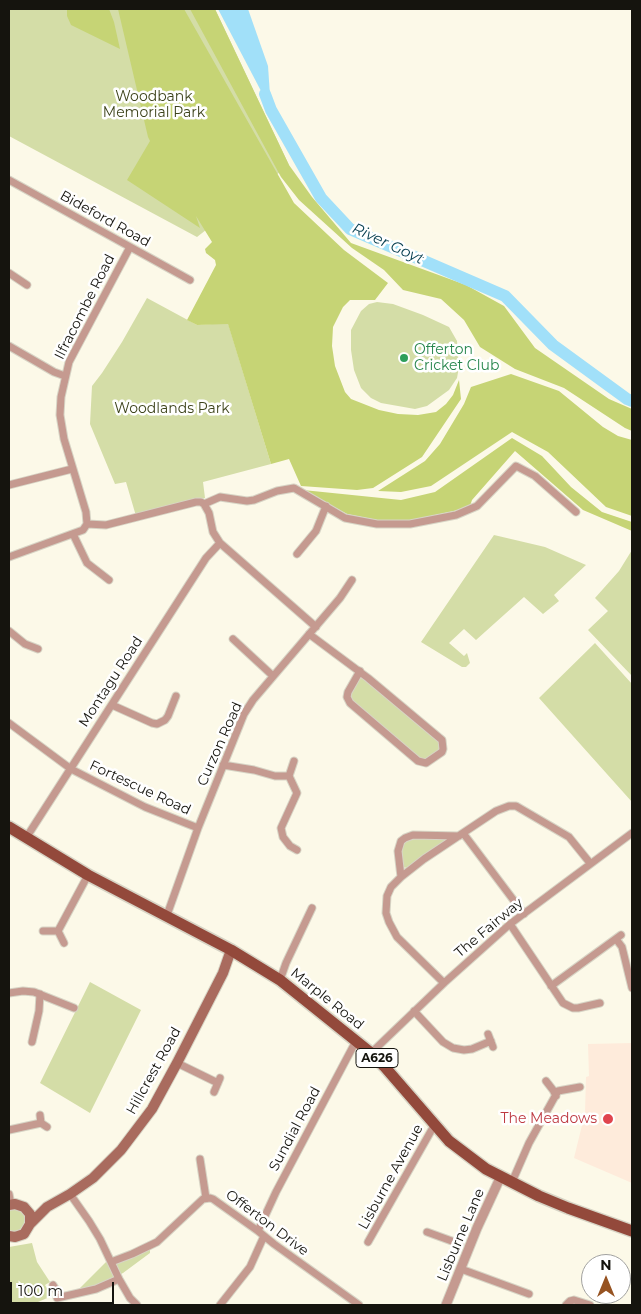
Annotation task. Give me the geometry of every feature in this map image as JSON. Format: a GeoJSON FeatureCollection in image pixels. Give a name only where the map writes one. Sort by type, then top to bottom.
{"type":"FeatureCollection","features":[{"type":"Feature","properties":{"kind":"main road","name":"Marple Road"},"geometry":{"type":"LineString","coordinates":[[9,827],[88,875],[235,952],[280,980],[371,1053],[449,1141],[470,1158],[512,1182],[568,1208],[632,1231]]}},
{"type":"Feature","properties":{"kind":"main road","name":"Hillcrest Road"},"geometry":{"type":"LineString","coordinates":[[9,1236],[15,1237],[24,1234],[30,1224],[47,1207],[93,1178],[121,1150],[152,1109],[235,952]]}},
{"type":"Feature","properties":{"kind":"main road","name":"Hillcrest Road"},"geometry":{"type":"LineString","coordinates":[[9,1201],[27,1210],[47,1207]]}},
{"type":"Feature","properties":{"kind":"main road"},"geometry":{"type":"LineString","coordinates":[[27,1210],[31,1219],[30,1224]]}},
{"type":"Feature","properties":{"kind":"street","name":"Bideford Road"},"geometry":{"type":"LineString","coordinates":[[9,180],[190,280]]}},
{"type":"Feature","properties":{"kind":"street","name":"Ilfracombe Road"},"geometry":{"type":"LineString","coordinates":[[87,524],[86,512],[72,469],[60,415],[65,376],[69,362],[130,247]]}},
{"type":"Feature","properties":{"kind":"street"},"geometry":{"type":"LineString","coordinates":[[9,274],[27,285]]}},
{"type":"Feature","properties":{"kind":"street"},"geometry":{"type":"LineString","coordinates":[[9,346],[54,372],[65,376]]}},
{"type":"Feature","properties":{"kind":"street"},"geometry":{"type":"LineString","coordinates":[[204,504],[220,497],[247,501],[254,500],[294,488],[345,518],[377,524],[410,524],[456,515],[477,506],[516,466],[535,476],[576,512]]}},
{"type":"Feature","properties":{"kind":"street"},"geometry":{"type":"LineString","coordinates":[[9,485],[72,469]]}},
{"type":"Feature","properties":{"kind":"street"},"geometry":{"type":"LineString","coordinates":[[9,556],[83,530],[87,524],[106,524],[201,502],[209,513],[214,532],[220,543],[316,627]]}},
{"type":"Feature","properties":{"kind":"street"},"geometry":{"type":"LineString","coordinates":[[296,554],[316,531],[326,506]]}},
{"type":"Feature","properties":{"kind":"street"},"geometry":{"type":"LineString","coordinates":[[73,534],[87,563],[110,580]]}},
{"type":"Feature","properties":{"kind":"street","name":"Montagu Road"},"geometry":{"type":"LineString","coordinates":[[26,838],[206,558],[220,543]]}},
{"type":"Feature","properties":{"kind":"street","name":"Curzon Road"},"geometry":{"type":"LineString","coordinates":[[167,915],[198,828],[244,714],[352,580]]}},
{"type":"Feature","properties":{"kind":"street"},"geometry":{"type":"LineString","coordinates":[[9,631],[25,644],[38,649]]}},
{"type":"Feature","properties":{"kind":"street"},"geometry":{"type":"LineString","coordinates":[[310,634],[360,671],[442,740],[442,752],[426,763],[418,761],[350,703],[347,697],[348,692],[360,671]]}},
{"type":"Feature","properties":{"kind":"street"},"geometry":{"type":"LineString","coordinates":[[234,639],[273,676]]}},
{"type":"Feature","properties":{"kind":"street"},"geometry":{"type":"LineString","coordinates":[[112,705],[157,724],[168,716],[176,696]]}},
{"type":"Feature","properties":{"kind":"street","name":"Fortescue Road"},"geometry":{"type":"LineString","coordinates":[[9,723],[71,769],[145,807],[198,828]]}},
{"type":"Feature","properties":{"kind":"street"},"geometry":{"type":"LineString","coordinates":[[294,761],[288,776],[297,793],[282,828],[284,837],[290,846],[297,850]]}},
{"type":"Feature","properties":{"kind":"street"},"geometry":{"type":"LineString","coordinates":[[223,765],[254,770],[275,776],[288,776]]}},
{"type":"Feature","properties":{"kind":"street"},"geometry":{"type":"LineString","coordinates":[[444,983],[397,937],[389,922],[386,913],[387,896],[391,887],[400,877],[424,858],[503,807],[516,806],[569,838],[590,863]]}},
{"type":"Feature","properties":{"kind":"street","name":"The Fairway"},"geometry":{"type":"LineString","coordinates":[[371,1053],[444,983],[510,924],[632,833]]}},
{"type":"Feature","properties":{"kind":"street"},"geometry":{"type":"LineString","coordinates":[[400,877],[398,851],[401,841],[405,838],[413,835],[461,834]]}},
{"type":"Feature","properties":{"kind":"street"},"geometry":{"type":"LineString","coordinates":[[461,834],[524,914]]}},
{"type":"Feature","properties":{"kind":"street"},"geometry":{"type":"LineString","coordinates":[[58,931],[88,875]]}},
{"type":"Feature","properties":{"kind":"street"},"geometry":{"type":"LineString","coordinates":[[280,980],[286,962],[312,908]]}},
{"type":"Feature","properties":{"kind":"street"},"geometry":{"type":"LineString","coordinates":[[510,924],[560,999],[567,1006],[590,1008],[600,1003]]}},
{"type":"Feature","properties":{"kind":"street"},"geometry":{"type":"LineString","coordinates":[[43,931],[58,931]]}},
{"type":"Feature","properties":{"kind":"street"},"geometry":{"type":"LineString","coordinates":[[58,931],[64,944]]}},
{"type":"Feature","properties":{"kind":"street"},"geometry":{"type":"LineString","coordinates":[[552,986],[619,937],[632,983]]}},
{"type":"Feature","properties":{"kind":"street"},"geometry":{"type":"LineString","coordinates":[[9,993],[23,991],[40,994],[74,1008]]}},
{"type":"Feature","properties":{"kind":"street"},"geometry":{"type":"LineString","coordinates":[[32,1042],[38,1016],[40,994]]}},
{"type":"Feature","properties":{"kind":"street"},"geometry":{"type":"LineString","coordinates":[[414,1011],[443,1042],[453,1048],[472,1049],[491,1041]]}},
{"type":"Feature","properties":{"kind":"street","name":"Sundial Road"},"geometry":{"type":"LineString","coordinates":[[222,1305],[250,1268],[276,1192],[356,1041]]}},
{"type":"Feature","properties":{"kind":"street"},"geometry":{"type":"LineString","coordinates":[[177,1063],[219,1080],[214,1092]]}},
{"type":"Feature","properties":{"kind":"street"},"geometry":{"type":"LineString","coordinates":[[546,1081],[556,1096]]}},
{"type":"Feature","properties":{"kind":"street"},"geometry":{"type":"LineString","coordinates":[[512,1182],[532,1136],[558,1091],[580,1087]]}},
{"type":"Feature","properties":{"kind":"street"},"geometry":{"type":"LineString","coordinates":[[9,1130],[43,1121]]}},
{"type":"Feature","properties":{"kind":"street","name":"Lisburne Avenue"},"geometry":{"type":"LineString","coordinates":[[368,1242],[435,1124]]}},
{"type":"Feature","properties":{"kind":"street"},"geometry":{"type":"LineString","coordinates":[[200,1159],[206,1198]]}},
{"type":"Feature","properties":{"kind":"street","name":"Lisburne Lane"},"geometry":{"type":"LineString","coordinates":[[446,1305],[477,1228],[501,1176]]}},
{"type":"Feature","properties":{"kind":"street"},"geometry":{"type":"LineString","coordinates":[[70,1194],[93,1227],[119,1279],[130,1298],[137,1305]]}},
{"type":"Feature","properties":{"kind":"street","name":"Offerton Drive"},"geometry":{"type":"LineString","coordinates":[[110,1262],[157,1242],[206,1198],[213,1199],[359,1305]]}},
{"type":"Feature","properties":{"kind":"street"},"geometry":{"type":"LineString","coordinates":[[427,1232],[460,1244]]}},
{"type":"Feature","properties":{"kind":"street"},"geometry":{"type":"LineString","coordinates":[[461,1269],[529,1294]]}},
{"type":"Feature","properties":{"kind":"street"},"geometry":{"type":"LineString","coordinates":[[53,1285],[58,1298],[96,1289],[119,1279]]}},
{"type":"Feature","properties":{"kind":"street"},"geometry":{"type":"LineString","coordinates":[[566,1305],[574,1300],[590,1305]]}},
{"type":"Feature","properties":{"kind":"shaded area","name":"The Meadows"},"geometry":{"type":"Polygon","coordinates":[[[632,1043],[632,1183],[574,1158],[585,1113],[586,1077],[589,1076],[588,1044],[632,1043]]]}},
{"type":"Feature","properties":{"kind":"green space","name":"Woodbank Memorial Park"},"geometry":{"type":"Polygon","coordinates":[[[9,9],[215,9],[289,165],[197,237],[9,136],[9,9]]]}},
{"type":"Feature","properties":{"kind":"green space"},"geometry":{"type":"Polygon","coordinates":[[[67,9],[109,9],[120,49],[71,25],[67,16],[67,9]]]}},
{"type":"Feature","properties":{"kind":"green space"},"geometry":{"type":"Polygon","coordinates":[[[118,9],[184,9],[294,203],[344,250],[388,283],[375,300],[350,300],[343,307],[333,327],[332,346],[335,366],[345,392],[351,399],[379,410],[398,414],[418,415],[436,412],[453,395],[459,380],[461,399],[422,457],[373,488],[357,490],[301,486],[289,459],[271,464],[228,324],[197,325],[187,320],[216,265],[215,260],[206,253],[205,249],[212,242],[196,216],[200,228],[127,180],[150,141],[118,9]]]}},
{"type":"Feature","properties":{"kind":"green space"},"geometry":{"type":"Polygon","coordinates":[[[190,9],[215,9],[289,165],[312,197],[351,243],[466,285],[504,306],[535,348],[609,399],[632,409],[632,431],[564,388],[515,369],[480,347],[464,320],[441,299],[403,290],[384,270],[352,248],[299,200],[281,177],[190,9]]]}},
{"type":"Feature","properties":{"kind":"green space","name":"Woodlands Park"},"geometry":{"type":"Polygon","coordinates":[[[147,298],[197,325],[228,323],[271,464],[203,482],[205,498],[136,516],[126,482],[115,484],[90,424],[92,386],[122,342],[147,298]]]}},
{"type":"Feature","properties":{"kind":"green space"},"geometry":{"type":"Polygon","coordinates":[[[377,302],[393,304],[449,327],[457,341],[459,367],[457,378],[449,390],[427,406],[415,409],[381,403],[371,398],[361,388],[354,370],[351,330],[361,311],[369,304],[377,302]]]}},
{"type":"Feature","properties":{"kind":"green space"},"geometry":{"type":"Polygon","coordinates":[[[511,374],[559,391],[603,427],[618,436],[632,440],[632,516],[606,507],[548,452],[512,432],[431,486],[401,492],[378,491],[425,461],[440,444],[464,404],[471,387],[511,374]]]}},
{"type":"Feature","properties":{"kind":"green space"},"geometry":{"type":"Polygon","coordinates":[[[512,438],[542,456],[571,487],[602,512],[632,522],[632,531],[583,510],[515,451],[472,500],[470,506],[412,520],[377,520],[347,514],[303,490],[401,500],[435,492],[512,438]]]}},
{"type":"Feature","properties":{"kind":"green space"},"geometry":{"type":"Polygon","coordinates":[[[494,535],[545,547],[586,565],[554,595],[559,601],[543,614],[524,597],[476,640],[464,629],[449,643],[464,656],[467,653],[470,663],[466,667],[462,667],[421,642],[494,535]]]}},
{"type":"Feature","properties":{"kind":"green space"},"geometry":{"type":"Polygon","coordinates":[[[632,550],[632,676],[588,630],[608,611],[595,598],[619,571],[632,550]]]}},
{"type":"Feature","properties":{"kind":"green space"},"geometry":{"type":"Polygon","coordinates":[[[595,643],[632,684],[632,802],[539,698],[595,643]]]}},
{"type":"Feature","properties":{"kind":"green space"},"geometry":{"type":"Polygon","coordinates":[[[360,671],[442,740],[443,749],[422,763],[350,703],[348,692],[360,671]]]}},
{"type":"Feature","properties":{"kind":"green space"},"geometry":{"type":"Polygon","coordinates":[[[444,837],[444,842],[408,868],[401,867],[401,848],[403,843],[411,838],[444,837]]]}},
{"type":"Feature","properties":{"kind":"green space"},"geometry":{"type":"Polygon","coordinates":[[[90,982],[141,1010],[90,1113],[40,1083],[90,982]]]}},
{"type":"Feature","properties":{"kind":"green space"},"geometry":{"type":"Polygon","coordinates":[[[9,1205],[24,1207],[29,1227],[9,1236],[9,1205]]]}},
{"type":"Feature","properties":{"kind":"green space"},"geometry":{"type":"Polygon","coordinates":[[[32,1243],[37,1262],[50,1282],[45,1285],[52,1296],[31,1305],[9,1305],[9,1247],[32,1243]]]}},
{"type":"Feature","properties":{"kind":"green space"},"geometry":{"type":"Polygon","coordinates":[[[150,1246],[150,1253],[117,1276],[119,1279],[74,1294],[109,1259],[150,1246]]]}},
{"type":"Feature","properties":{"kind":"water"},"geometry":{"type":"Polygon","coordinates":[[[218,9],[248,9],[268,66],[271,110],[218,9]]]}},
{"type":"Feature","properties":{"kind":"waterway","name":"River Goyt"},"geometry":{"type":"LineString","coordinates":[[265,94],[271,110],[321,198],[350,229],[505,296],[553,345],[632,401]]}},
{"type":"Feature","properties":{"kind":"place","name":"Offerton Cricket Club"},"geometry":{"type":"Point","coordinates":[404,358]}},
{"type":"Feature","properties":{"kind":"place","name":"The Meadows"},"geometry":{"type":"Point","coordinates":[608,1119]}}]}
